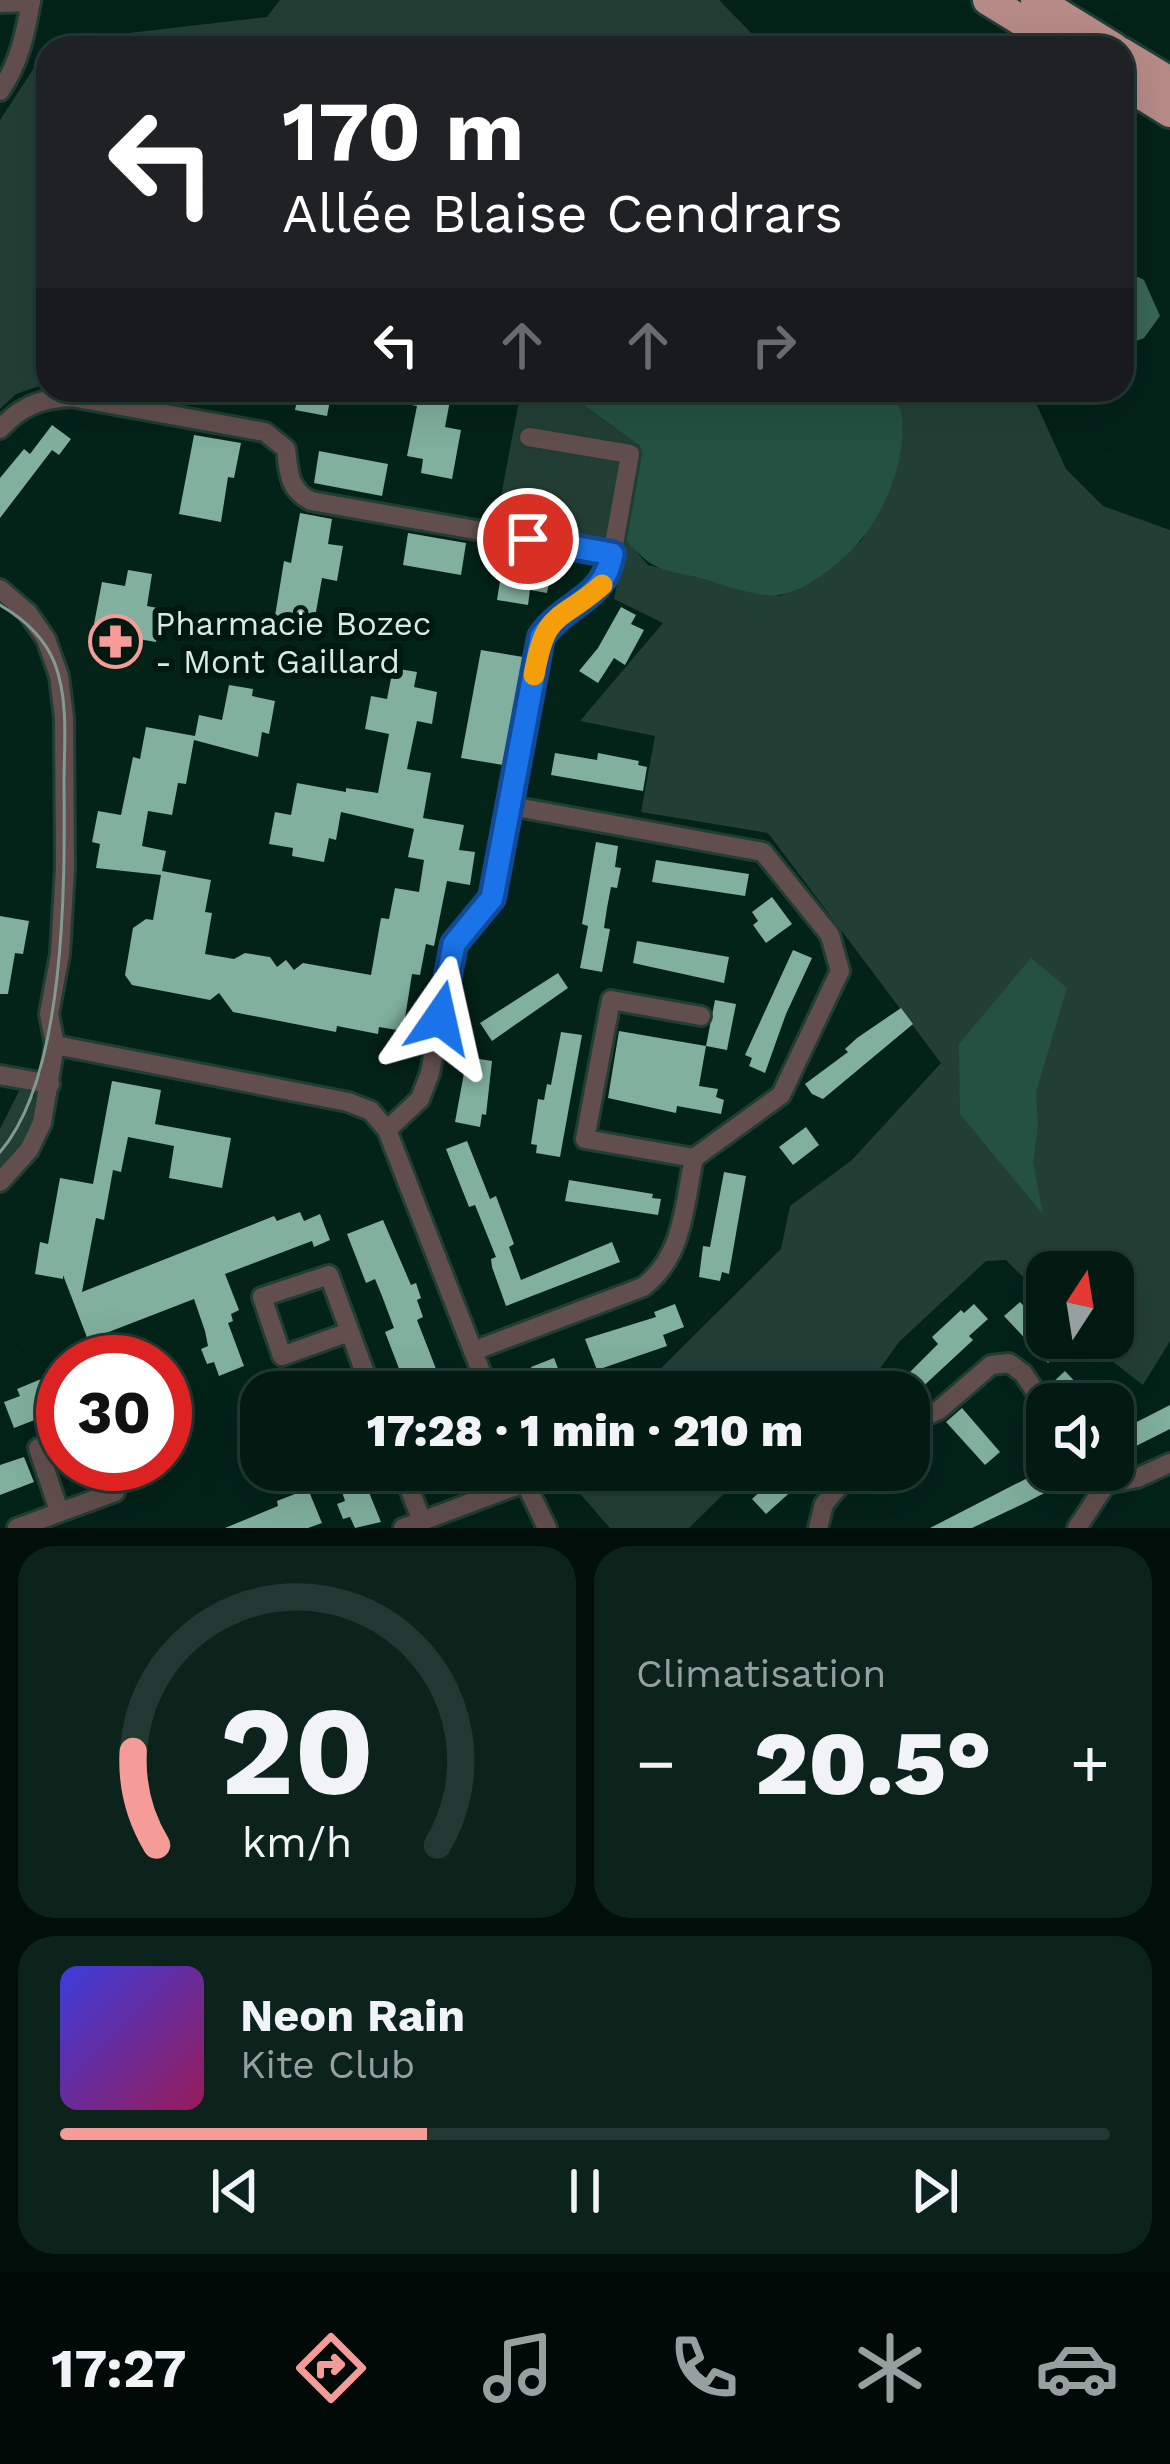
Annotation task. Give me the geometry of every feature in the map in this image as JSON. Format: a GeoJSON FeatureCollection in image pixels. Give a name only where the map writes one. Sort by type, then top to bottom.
{"type":"FeatureCollection","features":[{"type":"Feature","properties":{"kind":"highway"},"geometry":{"type":"LineString","coordinates":[[988,0],[1046,36]]}},
{"type":"Feature","properties":{"kind":"highway"},"geometry":{"type":"LineString","coordinates":[[1036,0],[1095,36]]}},
{"type":"Feature","properties":{"kind":"highway"},"geometry":{"type":"LineString","coordinates":[[1134,60],[1170,82]]}},
{"type":"Feature","properties":{"kind":"highway"},"geometry":{"type":"LineString","coordinates":[[1134,90],[1170,112]]}},
{"type":"Feature","properties":{"kind":"street"},"geometry":{"type":"LineString","coordinates":[[0,3],[31,1],[24,39],[11,76],[0,91]]}},
{"type":"Feature","properties":{"kind":"street"},"geometry":{"type":"LineString","coordinates":[[0,429],[20,409],[36,402]]}},
{"type":"Feature","properties":{"kind":"street"},"geometry":{"type":"LineString","coordinates":[[98,402],[265,432],[286,449],[290,480],[298,494],[311,501],[612,554]]}},
{"type":"Feature","properties":{"kind":"street"},"geometry":{"type":"LineString","coordinates":[[387,1130],[420,1099],[430,1073],[454,944],[492,898],[541,637],[551,622],[601,587],[609,573],[630,454],[529,437]]}},
{"type":"Feature","properties":{"kind":"street"},"geometry":{"type":"LineString","coordinates":[[0,589],[28,613],[46,639],[62,690],[64,902],[49,1013],[55,1045],[42,1123],[29,1150],[0,1182]]}},
{"type":"Feature","properties":{"kind":"street"},"geometry":{"type":"LineString","coordinates":[[473,1352],[644,1287],[663,1272],[676,1248],[694,1158],[782,1095],[840,971],[830,935],[763,852],[511,806]]}},
{"type":"Feature","properties":{"kind":"street"},"geometry":{"type":"LineString","coordinates":[[694,1158],[585,1138],[611,1000],[701,1016]]}},
{"type":"Feature","properties":{"kind":"street"},"geometry":{"type":"LineString","coordinates":[[55,1045],[348,1102],[371,1112],[387,1130],[481,1371]]}},
{"type":"Feature","properties":{"kind":"street"},"geometry":{"type":"LineString","coordinates":[[0,1075],[50,1084]]}},
{"type":"Feature","properties":{"kind":"street"},"geometry":{"type":"LineString","coordinates":[[349,1332],[282,1356],[262,1297],[329,1275],[364,1371]]}},
{"type":"Feature","properties":{"kind":"street"},"geometry":{"type":"LineString","coordinates":[[930,1415],[991,1365],[1009,1363],[1029,1383]]}},
{"type":"Feature","properties":{"kind":"street"},"geometry":{"type":"LineString","coordinates":[[1134,1478],[1170,1463]]}},
{"type":"Feature","properties":{"kind":"street"},"geometry":{"type":"LineString","coordinates":[[52,1491],[59,1511]]}},
{"type":"Feature","properties":{"kind":"street"},"geometry":{"type":"LineString","coordinates":[[17,1528],[115,1491]]}},
{"type":"Feature","properties":{"kind":"street"},"geometry":{"type":"LineString","coordinates":[[406,1491],[412,1524],[488,1491]]}},
{"type":"Feature","properties":{"kind":"street"},"geometry":{"type":"LineString","coordinates":[[529,1491],[547,1528]]}},
{"type":"Feature","properties":{"kind":"street"},"geometry":{"type":"LineString","coordinates":[[818,1528],[824,1504],[835,1491]]}},
{"type":"Feature","properties":{"kind":"street"},"geometry":{"type":"LineString","coordinates":[[1076,1528],[1093,1491]]}},
{"type":"Feature","properties":{"kind":"shaded area"},"geometry":{"type":"Polygon","coordinates":[[[280,0],[719,0],[754,36],[103,36],[267,17],[280,0]]]}},
{"type":"Feature","properties":{"kind":"shaded area"},"geometry":{"type":"Polygon","coordinates":[[[36,65],[36,387],[16,394],[0,409],[0,120],[36,65]]]}},
{"type":"Feature","properties":{"kind":"shaded area"},"geometry":{"type":"Polygon","coordinates":[[[1134,275],[1144,280],[1160,316],[1144,338],[1134,342],[1134,275]]]}},
{"type":"Feature","properties":{"kind":"shaded area"},"geometry":{"type":"Polygon","coordinates":[[[519,402],[579,402],[640,446],[625,538],[648,565],[738,588],[780,596],[815,580],[862,540],[893,481],[900,402],[1035,402],[1066,469],[1103,506],[1170,530],[1170,1341],[1143,1385],[1109,1359],[1134,1359],[1134,1251],[1026,1251],[1026,1280],[1006,1260],[986,1261],[899,1342],[878,1371],[658,1371],[781,1249],[790,1206],[852,1160],[941,1063],[768,833],[641,812],[655,736],[580,721],[663,623],[614,599],[624,550],[496,523],[519,402]]]}},
{"type":"Feature","properties":{"kind":"shaded area"},"geometry":{"type":"Polygon","coordinates":[[[579,402],[897,402],[903,425],[890,490],[870,528],[825,573],[794,591],[775,595],[667,570],[652,564],[625,539],[640,446],[579,402]]]}},
{"type":"Feature","properties":{"kind":"shaded area"},"geometry":{"type":"Polygon","coordinates":[[[1031,958],[1067,988],[1036,1092],[1033,1162],[1043,1214],[960,1114],[959,1044],[1031,958]]]}},
{"type":"Feature","properties":{"kind":"shaded area"},"geometry":{"type":"Polygon","coordinates":[[[20,1089],[37,1101],[35,1111],[25,1138],[0,1170],[0,1129],[20,1089]]]}},
{"type":"Feature","properties":{"kind":"shaded area"},"geometry":{"type":"Polygon","coordinates":[[[577,1491],[727,1491],[689,1528],[610,1528],[577,1491]]]}},
{"type":"Feature","properties":{"kind":"building"},"geometry":{"type":"Polygon","coordinates":[[[297,402],[330,402],[327,416],[295,410],[297,402]]]}},
{"type":"Feature","properties":{"kind":"building"},"geometry":{"type":"Polygon","coordinates":[[[450,402],[445,427],[461,430],[452,479],[421,473],[423,459],[407,456],[417,406],[401,403],[450,402]]]}},
{"type":"Feature","properties":{"kind":"building"},"geometry":{"type":"Polygon","coordinates":[[[52,425],[71,439],[59,455],[52,450],[0,518],[0,478],[24,449],[30,454],[52,425]]]}},
{"type":"Feature","properties":{"kind":"building"},"geometry":{"type":"Polygon","coordinates":[[[194,435],[241,443],[234,478],[228,477],[221,522],[179,514],[194,435]]]}},
{"type":"Feature","properties":{"kind":"building"},"geometry":{"type":"Polygon","coordinates":[[[319,451],[388,464],[382,496],[314,483],[319,451]]]}},
{"type":"Feature","properties":{"kind":"building"},"geometry":{"type":"Polygon","coordinates":[[[300,513],[332,519],[328,544],[343,546],[337,581],[322,578],[314,623],[275,616],[284,561],[291,563],[300,513]]]}},
{"type":"Feature","properties":{"kind":"building"},"geometry":{"type":"Polygon","coordinates":[[[408,533],[466,543],[461,575],[403,565],[408,533]]]}},
{"type":"Feature","properties":{"kind":"building"},"geometry":{"type":"Polygon","coordinates":[[[505,550],[553,559],[547,593],[530,590],[528,605],[497,600],[505,550]]]}},
{"type":"Feature","properties":{"kind":"building"},"geometry":{"type":"Polygon","coordinates":[[[128,570],[152,574],[147,606],[163,609],[156,642],[132,638],[129,654],[106,650],[109,627],[94,624],[102,582],[125,586],[128,570]]]}},
{"type":"Feature","properties":{"kind":"building"},"geometry":{"type":"Polygon","coordinates":[[[621,607],[636,615],[631,624],[644,630],[625,665],[614,658],[598,683],[579,671],[621,607]]]}},
{"type":"Feature","properties":{"kind":"building"},"geometry":{"type":"Polygon","coordinates":[[[481,650],[523,657],[503,765],[461,758],[481,650]]]}},
{"type":"Feature","properties":{"kind":"building"},"geometry":{"type":"Polygon","coordinates":[[[393,668],[417,672],[414,687],[437,692],[432,724],[417,721],[407,769],[431,773],[423,818],[464,825],[459,850],[475,852],[470,885],[447,881],[434,946],[426,944],[420,975],[412,974],[403,1031],[379,1027],[378,1034],[337,1026],[336,1032],[233,1012],[219,993],[210,1000],[132,985],[125,975],[133,928],[153,920],[161,875],[96,868],[100,844],[92,842],[98,811],[121,815],[133,757],[140,759],[146,727],[195,736],[199,715],[222,720],[229,685],[253,689],[252,696],[275,701],[269,734],[262,732],[258,757],[194,740],[186,784],[178,783],[172,815],[148,811],[142,846],[166,851],[162,871],[211,880],[205,912],[212,913],[205,954],[234,959],[245,953],[270,957],[277,967],[286,960],[294,970],[303,963],[371,975],[381,918],[389,919],[395,888],[419,892],[424,860],[408,857],[414,829],[341,812],[336,840],[329,838],[324,862],[292,856],[293,848],[269,844],[275,812],[291,815],[297,783],[378,793],[389,734],[365,729],[371,696],[387,699],[393,668]]]}},
{"type":"Feature","properties":{"kind":"building"},"geometry":{"type":"Polygon","coordinates":[[[555,753],[597,760],[598,753],[639,761],[638,765],[647,767],[643,791],[551,775],[555,753]]]}},
{"type":"Feature","properties":{"kind":"building"},"geometry":{"type":"Polygon","coordinates":[[[596,842],[618,846],[615,867],[621,868],[607,908],[604,928],[610,929],[602,972],[580,968],[596,842]]]}},
{"type":"Feature","properties":{"kind":"building"},"geometry":{"type":"Polygon","coordinates":[[[656,860],[749,874],[745,896],[652,882],[656,860]]]}},
{"type":"Feature","properties":{"kind":"building"},"geometry":{"type":"Polygon","coordinates":[[[772,897],[792,924],[766,943],[753,925],[758,921],[752,912],[772,897]]]}},
{"type":"Feature","properties":{"kind":"building"},"geometry":{"type":"Polygon","coordinates":[[[0,916],[29,921],[23,954],[15,953],[8,994],[0,994],[0,916]]]}},
{"type":"Feature","properties":{"kind":"building"},"geometry":{"type":"Polygon","coordinates":[[[637,941],[729,957],[724,983],[633,963],[637,941]]]}},
{"type":"Feature","properties":{"kind":"building"},"geometry":{"type":"Polygon","coordinates":[[[793,950],[812,958],[765,1073],[749,1066],[752,1058],[745,1055],[793,950]]]}},
{"type":"Feature","properties":{"kind":"building"},"geometry":{"type":"Polygon","coordinates":[[[558,973],[568,988],[492,1041],[480,1023],[558,973]]]}},
{"type":"Feature","properties":{"kind":"building"},"geometry":{"type":"Polygon","coordinates":[[[715,1000],[736,1004],[727,1050],[706,1046],[715,1000]]]}},
{"type":"Feature","properties":{"kind":"building"},"geometry":{"type":"Polygon","coordinates":[[[901,1008],[913,1024],[823,1099],[812,1094],[805,1084],[848,1052],[845,1049],[857,1038],[901,1008]]]}},
{"type":"Feature","properties":{"kind":"building"},"geometry":{"type":"Polygon","coordinates":[[[619,1031],[706,1046],[699,1086],[718,1089],[716,1097],[724,1100],[721,1114],[677,1106],[676,1113],[608,1098],[619,1031]]]}},
{"type":"Feature","properties":{"kind":"building"},"geometry":{"type":"Polygon","coordinates":[[[561,1032],[582,1035],[560,1157],[536,1153],[537,1145],[531,1144],[538,1099],[544,1100],[547,1084],[551,1085],[561,1032]]]}},
{"type":"Feature","properties":{"kind":"building"},"geometry":{"type":"Polygon","coordinates":[[[467,1057],[492,1061],[486,1115],[482,1114],[480,1127],[455,1122],[467,1057]]]}},
{"type":"Feature","properties":{"kind":"building"},"geometry":{"type":"Polygon","coordinates":[[[112,1081],[161,1090],[155,1124],[231,1138],[222,1188],[169,1178],[174,1146],[128,1137],[121,1172],[113,1170],[104,1220],[96,1218],[82,1292],[274,1216],[277,1221],[300,1212],[304,1221],[320,1214],[330,1240],[314,1247],[312,1241],[225,1274],[239,1310],[228,1323],[244,1366],[219,1376],[214,1362],[207,1364],[201,1349],[208,1346],[194,1299],[101,1335],[86,1335],[63,1275],[63,1279],[35,1274],[40,1242],[48,1244],[60,1178],[93,1184],[112,1081]]]}},
{"type":"Feature","properties":{"kind":"building"},"geometry":{"type":"Polygon","coordinates":[[[806,1127],[819,1145],[793,1165],[779,1147],[806,1127]]]}},
{"type":"Feature","properties":{"kind":"building"},"geometry":{"type":"Polygon","coordinates":[[[467,1141],[490,1199],[496,1196],[521,1280],[612,1242],[620,1262],[506,1306],[492,1267],[491,1259],[496,1257],[446,1149],[467,1141]]]}},
{"type":"Feature","properties":{"kind":"building"},"geometry":{"type":"Polygon","coordinates":[[[724,1172],[746,1176],[729,1274],[722,1272],[720,1281],[699,1277],[703,1246],[710,1247],[724,1172]]]}},
{"type":"Feature","properties":{"kind":"building"},"geometry":{"type":"Polygon","coordinates":[[[569,1180],[653,1194],[652,1198],[661,1199],[658,1215],[565,1201],[569,1180]]]}},
{"type":"Feature","properties":{"kind":"building"},"geometry":{"type":"Polygon","coordinates":[[[383,1220],[411,1285],[416,1283],[423,1317],[417,1320],[437,1371],[400,1371],[385,1332],[394,1328],[382,1296],[375,1279],[366,1283],[347,1234],[383,1220]]]}},
{"type":"Feature","properties":{"kind":"building"},"geometry":{"type":"Polygon","coordinates":[[[1020,1302],[1026,1308],[1026,1340],[1004,1316],[1020,1302]]]}},
{"type":"Feature","properties":{"kind":"building"},"geometry":{"type":"Polygon","coordinates":[[[675,1304],[684,1327],[663,1335],[667,1346],[597,1370],[585,1339],[656,1317],[654,1312],[675,1304]]]}},
{"type":"Feature","properties":{"kind":"building"},"geometry":{"type":"Polygon","coordinates":[[[974,1304],[988,1319],[969,1336],[973,1340],[930,1380],[930,1371],[911,1371],[938,1344],[932,1337],[961,1310],[964,1313],[974,1304]]]}},
{"type":"Feature","properties":{"kind":"building"},"geometry":{"type":"Polygon","coordinates":[[[554,1358],[559,1371],[532,1371],[531,1367],[554,1358]]]}},
{"type":"Feature","properties":{"kind":"building"},"geometry":{"type":"Polygon","coordinates":[[[1065,1371],[1076,1383],[1052,1383],[1065,1371]]]}},
{"type":"Feature","properties":{"kind":"building"},"geometry":{"type":"Polygon","coordinates":[[[36,1381],[36,1419],[14,1428],[4,1402],[20,1396],[17,1389],[36,1381]]]}},
{"type":"Feature","properties":{"kind":"building"},"geometry":{"type":"Polygon","coordinates":[[[1170,1405],[1170,1429],[1136,1446],[1134,1423],[1170,1405]]]}},
{"type":"Feature","properties":{"kind":"building"},"geometry":{"type":"Polygon","coordinates":[[[962,1408],[1000,1452],[985,1465],[946,1422],[962,1408]]]}},
{"type":"Feature","properties":{"kind":"building"},"geometry":{"type":"Polygon","coordinates":[[[24,1457],[34,1482],[0,1495],[0,1465],[24,1457]]]}},
{"type":"Feature","properties":{"kind":"building"},"geometry":{"type":"Polygon","coordinates":[[[1026,1479],[1026,1491],[1048,1491],[972,1528],[930,1528],[1026,1479]]]}},
{"type":"Feature","properties":{"kind":"building"},"geometry":{"type":"Polygon","coordinates":[[[309,1491],[322,1523],[308,1528],[225,1528],[278,1506],[277,1501],[309,1491]]]}},
{"type":"Feature","properties":{"kind":"building"},"geometry":{"type":"Polygon","coordinates":[[[342,1491],[368,1491],[381,1522],[355,1528],[350,1517],[343,1519],[337,1504],[345,1501],[342,1491]]]}},
{"type":"Feature","properties":{"kind":"building"},"geometry":{"type":"Polygon","coordinates":[[[761,1491],[792,1491],[766,1514],[752,1499],[761,1491]]]}},
{"type":"Feature","properties":{"kind":"tram line"},"geometry":{"type":"LineString","coordinates":[[0,605],[33,630],[51,655],[62,693],[65,739],[62,924],[50,1028],[22,1118],[0,1152]]}},
{"type":"Feature","properties":{"kind":"slow traffic"},"geometry":{"type":"LineString","coordinates":[[534,675],[541,637],[551,622],[602,585]]}},
{"type":"Feature","properties":{"kind":"place","name":"Pharmacie Bozec - Mont Gaillard"},"geometry":{"type":"Point","coordinates":[116,642]}},
{"type":"Feature","properties":{"kind":"route"},"geometry":{"type":"LineString","coordinates":[[440,1018],[454,944],[492,898],[541,637],[551,622],[601,587],[609,573],[612,554],[528,539]]}}]}
